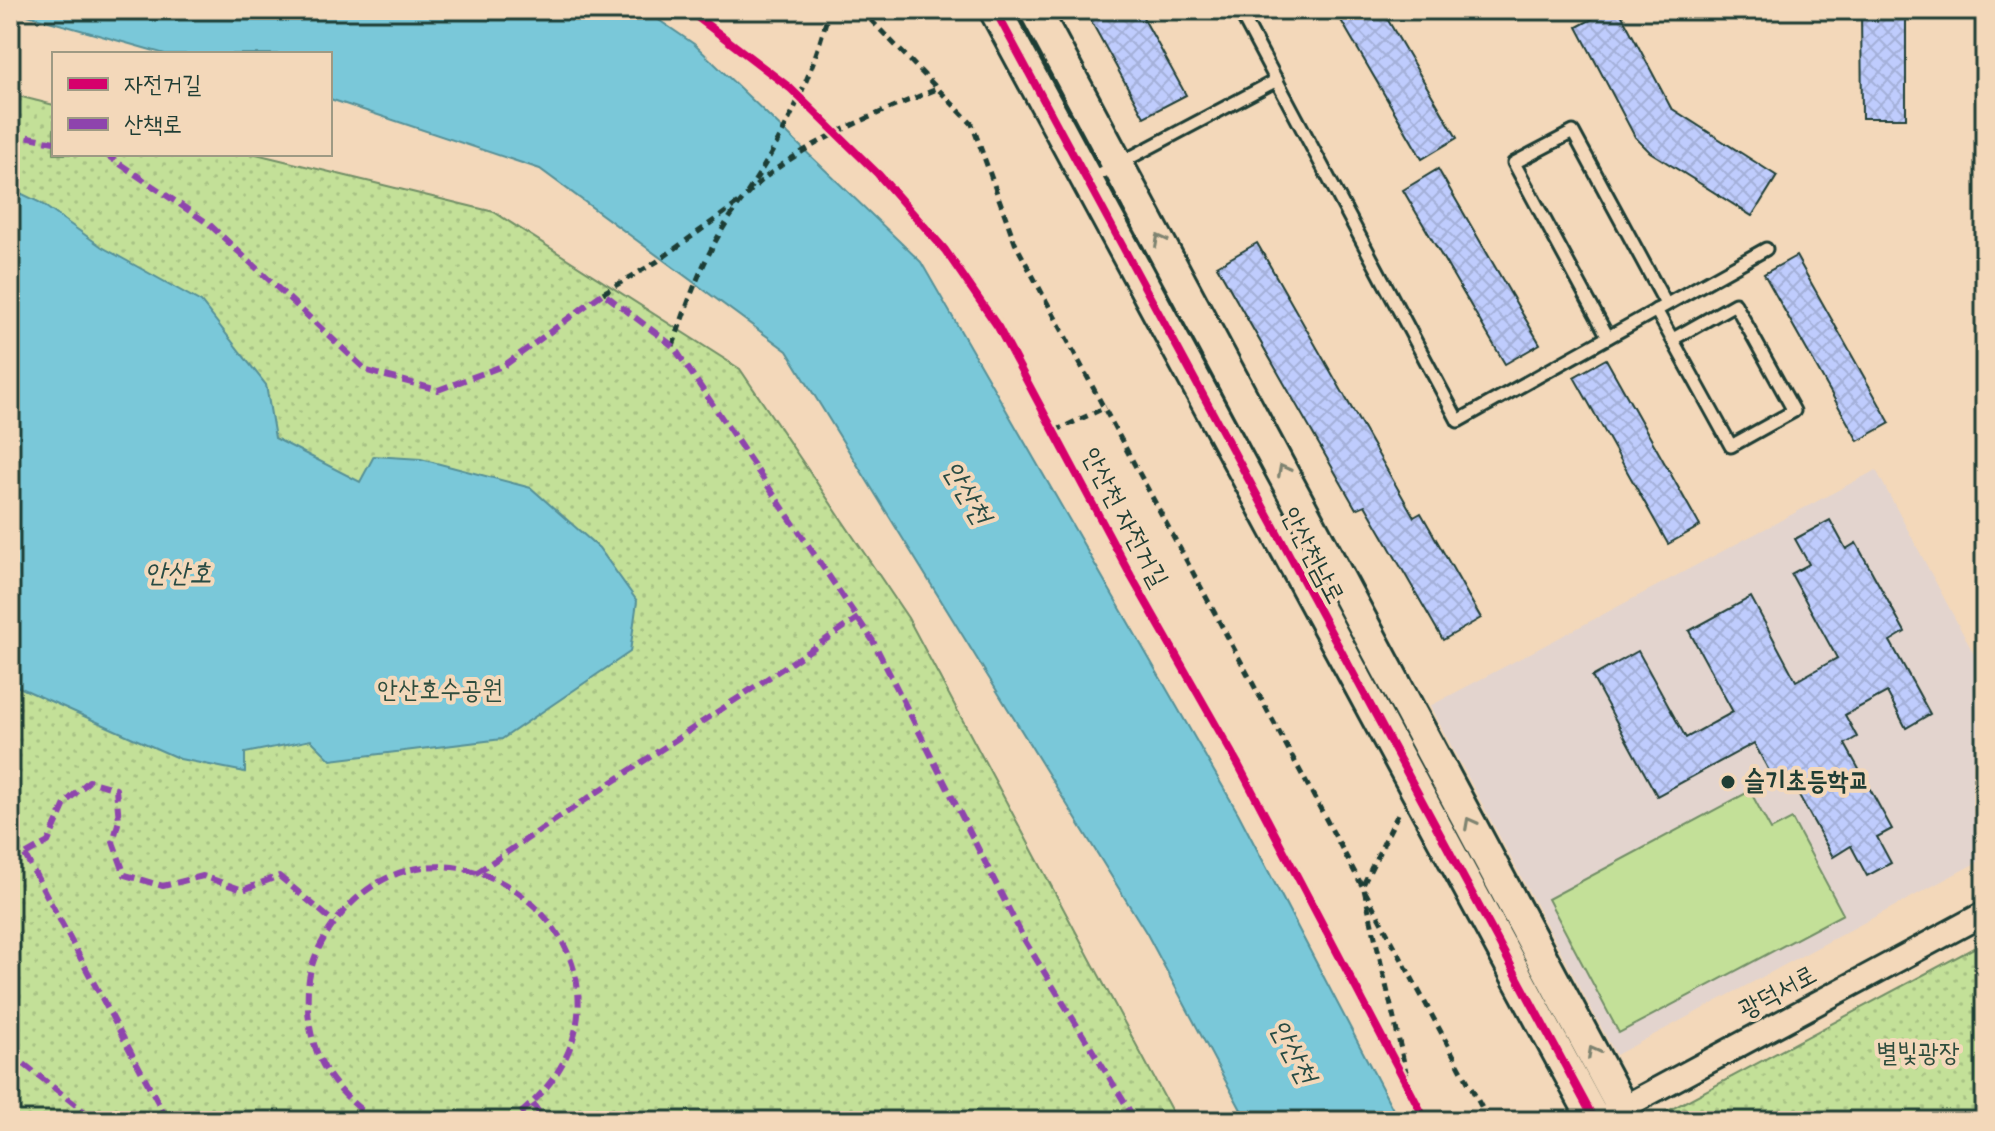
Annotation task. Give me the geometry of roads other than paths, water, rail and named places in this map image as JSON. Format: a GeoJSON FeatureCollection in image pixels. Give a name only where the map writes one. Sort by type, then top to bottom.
{"type":"FeatureCollection","features":[{"type":"Feature","properties":{"kind":"street","name":"안산천남로"},"geometry":{"type":"LineString","coordinates":[[995,10],[1413,784],[1611,1118]]}},
{"type":"Feature","properties":{"kind":"street","name":"안산천남로"},"geometry":{"type":"LineString","coordinates":[[1035,10],[1120,165],[1611,1118]]}},
{"type":"Feature","properties":{"kind":"street","name":"광덕서로"},"geometry":{"type":"LineString","coordinates":[[1611,1118],[1985,913]]}},
{"type":"Feature","properties":{"kind":"lane"},"geometry":{"type":"LineString","coordinates":[[1239,10],[1458,421],[1766,249]]}},
{"type":"Feature","properties":{"kind":"lane"},"geometry":{"type":"LineString","coordinates":[[1087,180],[1277,80]]}},
{"type":"Feature","properties":{"kind":"lane"},"geometry":{"type":"LineString","coordinates":[[1608,337],[1514,163],[1573,132],[1661,307],[1673,339],[1731,446],[1794,411],[1735,304],[1673,339]]}},
{"type":"Feature","properties":{"kind":"water","name":"안산천"},"geometry":{"type":"Polygon","coordinates":[[[10,10],[644,10],[694,44],[921,262],[1238,813],[1399,1121],[1247,1121],[1147,934],[787,351],[540,169],[332,100],[332,52],[158,52],[10,10]]]}},
{"type":"Feature","properties":{"kind":"water","name":"안산호"},"geometry":{"type":"Polygon","coordinates":[[[10,188],[39,202],[102,247],[201,302],[266,385],[275,438],[360,482],[374,456],[421,459],[531,488],[599,548],[637,601],[630,652],[502,739],[331,760],[311,740],[245,753],[245,772],[180,759],[10,683],[10,188]]]}},
{"type":"Feature","properties":{"kind":"place","name":"슬기초등학교"},"geometry":{"type":"Point","coordinates":[1728,782]}},
{"type":"Feature","properties":{"kind":"park label","name":"안산호수공원"},"geometry":{"type":"Point","coordinates":[440,691]}},
{"type":"Feature","properties":{"kind":"park label","name":"별빛광장"},"geometry":{"type":"Point","coordinates":[1918,1054]}}]}
